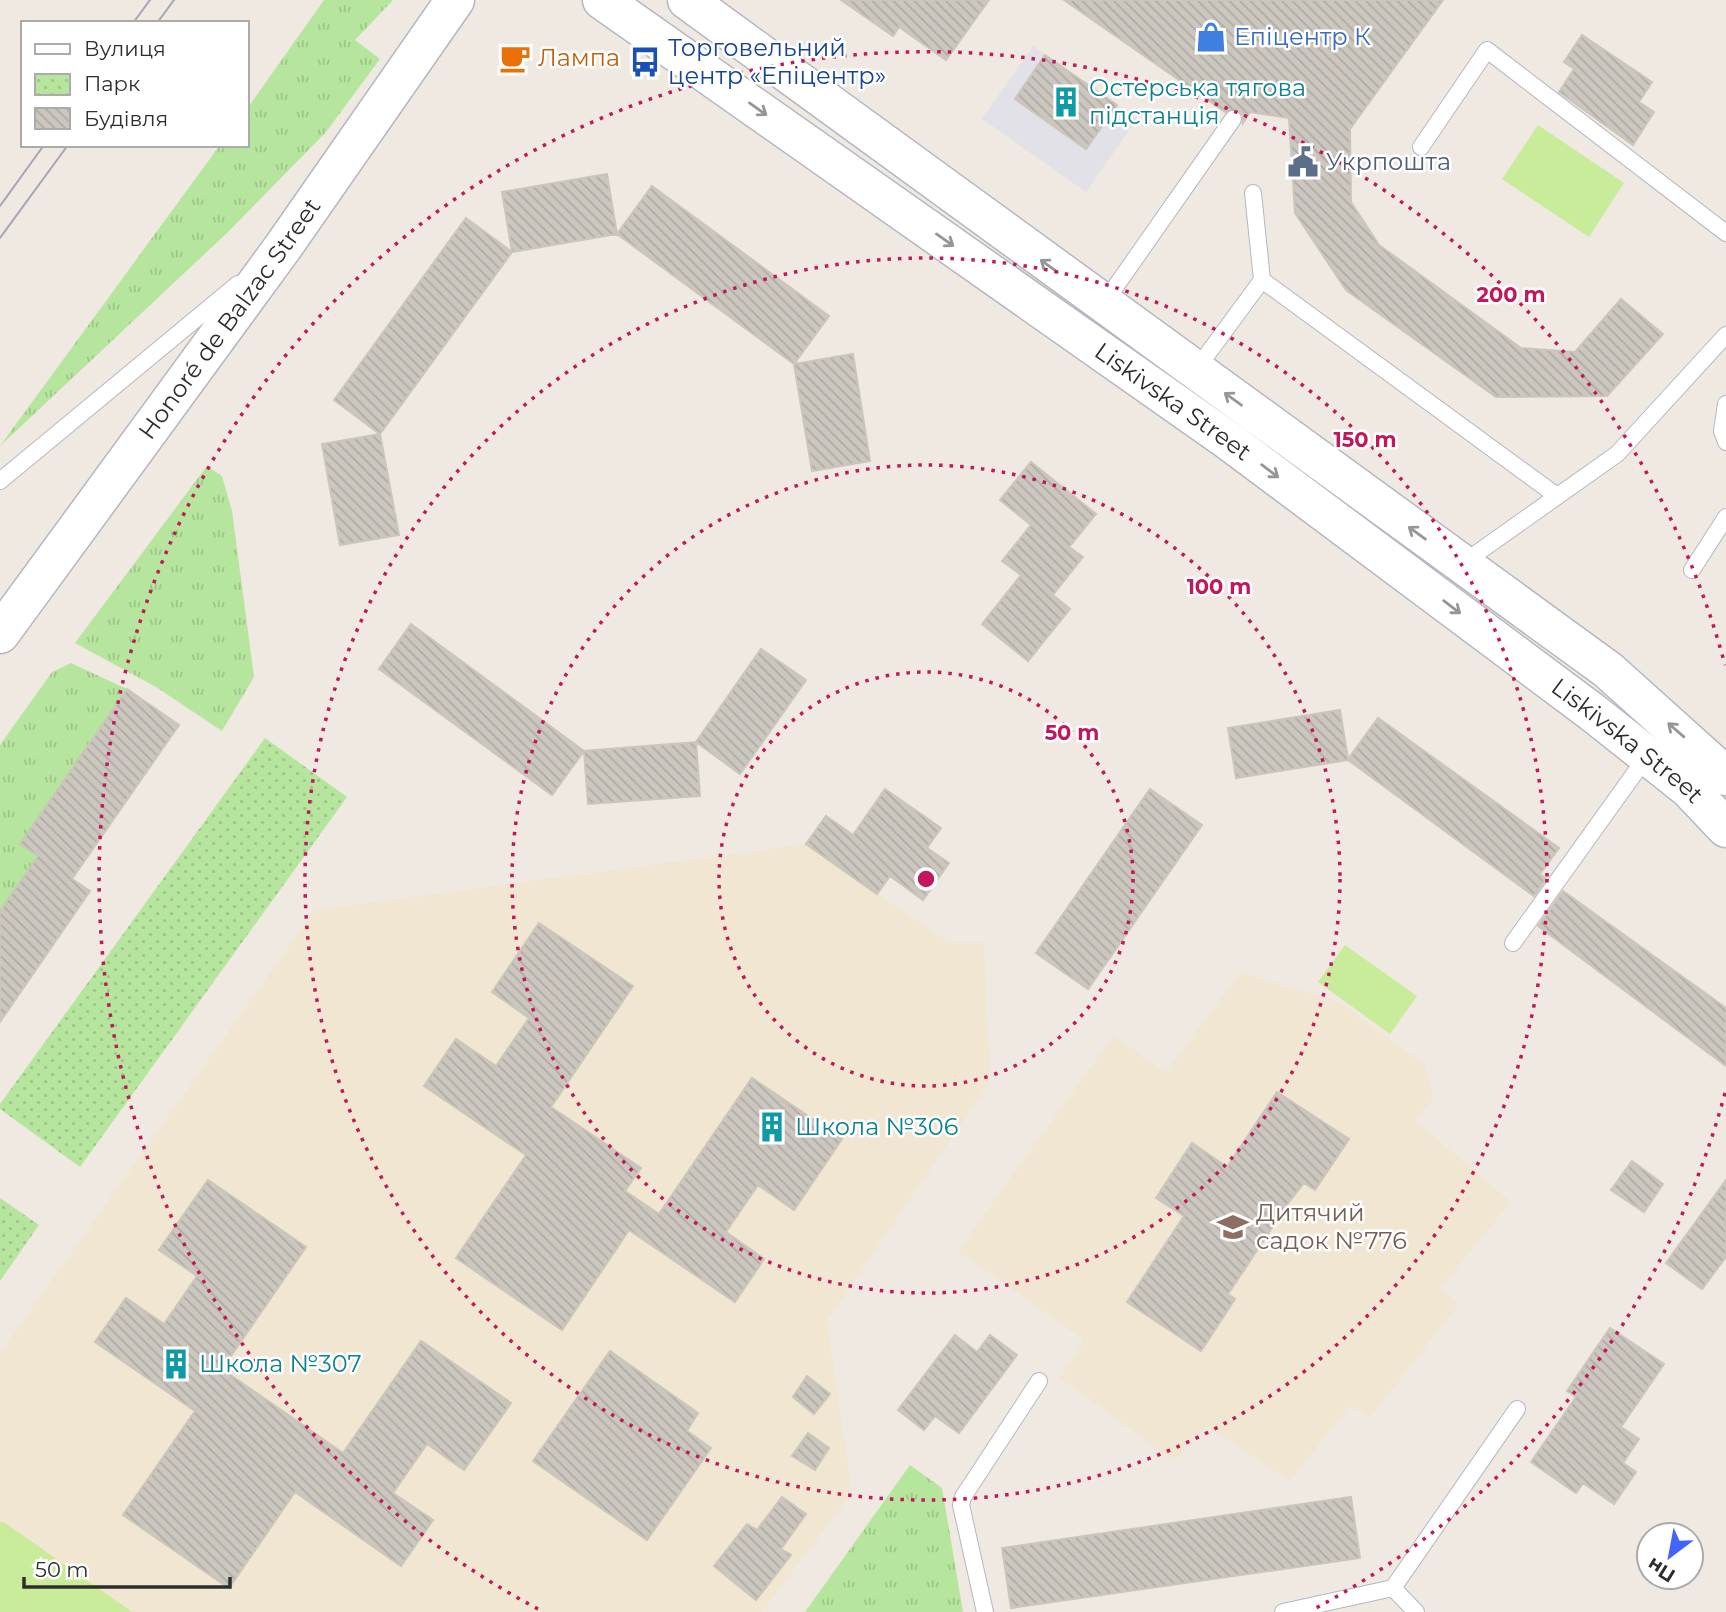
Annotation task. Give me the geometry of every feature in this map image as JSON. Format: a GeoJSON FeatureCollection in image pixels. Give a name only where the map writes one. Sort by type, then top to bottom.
{"type":"FeatureCollection","features":[{"type":"Feature","properties":{"kind":"street","name":"Honoré de Balzac Street"},"geometry":{"type":"LineString","coordinates":[[0,634],[283,247],[455,0]]}},
{"type":"Feature","properties":{"kind":"street","name":"Liskivska Street"},"geometry":{"type":"LineString","coordinates":[[602,0],[1229,441],[1647,756],[1688,788],[1726,828]]}},
{"type":"Feature","properties":{"kind":"street","name":"Liskivska Street"},"geometry":{"type":"LineString","coordinates":[[687,0],[1102,305],[1608,670],[1726,776]]}},
{"type":"Feature","properties":{"kind":"lane"},"geometry":{"type":"LineString","coordinates":[[1421,147],[1487,50],[1726,233]]}},
{"type":"Feature","properties":{"kind":"lane"},"geometry":{"type":"LineString","coordinates":[[1102,305],[1233,119]]}},
{"type":"Feature","properties":{"kind":"lane"},"geometry":{"type":"LineString","coordinates":[[1195,372],[1262,281],[1253,193]]}},
{"type":"Feature","properties":{"kind":"lane"},"geometry":{"type":"LineString","coordinates":[[0,481],[283,247]]}},
{"type":"Feature","properties":{"kind":"lane"},"geometry":{"type":"LineString","coordinates":[[1262,281],[1557,496]]}},
{"type":"Feature","properties":{"kind":"lane"},"geometry":{"type":"LineString","coordinates":[[1461,564],[1617,454],[1726,335]]}},
{"type":"Feature","properties":{"kind":"lane"},"geometry":{"type":"LineString","coordinates":[[1726,404],[1722,431],[1726,442]]}},
{"type":"Feature","properties":{"kind":"lane"},"geometry":{"type":"LineString","coordinates":[[1692,570],[1726,517]]}},
{"type":"Feature","properties":{"kind":"lane"},"geometry":{"type":"LineString","coordinates":[[1513,943],[1647,756]]}},
{"type":"Feature","properties":{"kind":"lane"},"geometry":{"type":"LineString","coordinates":[[985,1612],[961,1505],[963,1497],[1039,1381]]}},
{"type":"Feature","properties":{"kind":"lane"},"geometry":{"type":"LineString","coordinates":[[1283,1612],[1393,1588],[1517,1409]]}},
{"type":"Feature","properties":{"kind":"lane"},"geometry":{"type":"LineString","coordinates":[[1393,1588],[1416,1612]]}},
{"type":"Feature","properties":{"kind":"shaded area"},"geometry":{"type":"Polygon","coordinates":[[[1033,46],[1137,119],[1086,192],[982,119],[1033,46]]]}},
{"type":"Feature","properties":{"kind":"shaded area"},"geometry":{"type":"Polygon","coordinates":[[[806,844],[949,943],[984,943],[990,1082],[827,1321],[852,1493],[762,1612],[0,1612],[0,1353],[315,910],[806,844]]]}},
{"type":"Feature","properties":{"kind":"shaded area","name":"Дитячий садок №776"},"geometry":{"type":"Polygon","coordinates":[[[1241,972],[1339,1002],[1425,1065],[1434,1097],[1416,1121],[1511,1202],[1440,1288],[1459,1304],[1370,1418],[1350,1405],[1290,1481],[1207,1426],[1174,1461],[1060,1378],[1084,1340],[958,1251],[1113,1036],[1166,1072],[1241,972]]]}},
{"type":"Feature","properties":{"kind":"green space"},"geometry":{"type":"Polygon","coordinates":[[[324,0],[393,0],[355,40],[380,59],[326,132],[228,232],[0,446],[219,147],[248,147],[248,108],[324,0]]]}},
{"type":"Feature","properties":{"kind":"green space"},"geometry":{"type":"Polygon","coordinates":[[[1538,125],[1624,183],[1589,237],[1502,179],[1538,125]]]}},
{"type":"Feature","properties":{"kind":"green space"},"geometry":{"type":"Polygon","coordinates":[[[207,466],[222,476],[232,511],[254,677],[222,731],[156,687],[75,643],[207,466]]]}},
{"type":"Feature","properties":{"kind":"green space"},"geometry":{"type":"Polygon","coordinates":[[[71,663],[127,689],[21,844],[38,856],[0,911],[0,745],[52,672],[71,663]]]}},
{"type":"Feature","properties":{"kind":"green space"},"geometry":{"type":"Polygon","coordinates":[[[265,738],[347,797],[80,1167],[0,1109],[0,1104],[265,738]]]}},
{"type":"Feature","properties":{"kind":"green space"},"geometry":{"type":"Polygon","coordinates":[[[1345,945],[1417,996],[1390,1034],[1318,982],[1345,945]]]}},
{"type":"Feature","properties":{"kind":"green space"},"geometry":{"type":"Polygon","coordinates":[[[0,1198],[39,1225],[0,1281],[0,1198]]]}},
{"type":"Feature","properties":{"kind":"green space"},"geometry":{"type":"Polygon","coordinates":[[[910,1465],[942,1488],[963,1612],[805,1612],[910,1465]]]}},
{"type":"Feature","properties":{"kind":"green space"},"geometry":{"type":"Polygon","coordinates":[[[0,1522],[5,1523],[132,1612],[0,1612],[0,1522]]]}},
{"type":"Feature","properties":{"kind":"building"},"geometry":{"type":"Polygon","coordinates":[[[841,0],[989,0],[946,60],[899,27],[893,36],[841,0]]]}},
{"type":"Feature","properties":{"kind":"building"},"geometry":{"type":"Polygon","coordinates":[[[1064,0],[1443,0],[1350,129],[1351,202],[1379,245],[1521,348],[1575,352],[1621,299],[1663,334],[1607,396],[1496,397],[1346,290],[1295,213],[1289,118],[1250,112],[1243,123],[1243,115],[1238,110],[1225,112],[1064,0]]]}},
{"type":"Feature","properties":{"kind":"building"},"geometry":{"type":"Polygon","coordinates":[[[1582,35],[1652,82],[1639,102],[1654,112],[1633,145],[1559,92],[1574,69],[1564,62],[1582,35]]]}},
{"type":"Feature","properties":{"kind":"building","name":"Остерська тягова пiдстанцiя"},"geometry":{"type":"Polygon","coordinates":[[[1045,55],[1117,105],[1086,149],[1015,99],[1045,55]]]}},
{"type":"Feature","properties":{"kind":"building"},"geometry":{"type":"Polygon","coordinates":[[[607,174],[617,234],[512,252],[502,192],[607,174]]]}},
{"type":"Feature","properties":{"kind":"building"},"geometry":{"type":"Polygon","coordinates":[[[652,186],[829,316],[794,364],[617,234],[652,186]]]}},
{"type":"Feature","properties":{"kind":"building"},"geometry":{"type":"Polygon","coordinates":[[[466,218],[512,252],[380,434],[334,400],[466,218]]]}},
{"type":"Feature","properties":{"kind":"building"},"geometry":{"type":"Polygon","coordinates":[[[853,354],[870,461],[812,471],[794,364],[853,354]]]}},
{"type":"Feature","properties":{"kind":"building"},"geometry":{"type":"Polygon","coordinates":[[[380,434],[399,535],[340,545],[322,444],[380,434]]]}},
{"type":"Feature","properties":{"kind":"building"},"geometry":{"type":"Polygon","coordinates":[[[1031,462],[1096,514],[1069,547],[1083,557],[1053,595],[1070,609],[1028,661],[982,624],[1021,575],[1002,561],[1031,525],[1000,500],[1031,462]]]}},
{"type":"Feature","properties":{"kind":"building"},"geometry":{"type":"Polygon","coordinates":[[[411,624],[584,751],[552,795],[379,669],[411,624]]]}},
{"type":"Feature","properties":{"kind":"building"},"geometry":{"type":"Polygon","coordinates":[[[761,649],[806,680],[740,774],[696,742],[761,649]]]}},
{"type":"Feature","properties":{"kind":"building"},"geometry":{"type":"Polygon","coordinates":[[[127,689],[179,725],[72,879],[90,891],[0,1022],[0,911],[38,856],[20,844],[127,689]]]}},
{"type":"Feature","properties":{"kind":"building"},"geometry":{"type":"Polygon","coordinates":[[[1340,710],[1348,759],[1378,718],[1559,848],[1540,874],[1546,879],[1534,896],[1348,760],[1236,778],[1228,728],[1340,710]]]}},
{"type":"Feature","properties":{"kind":"building"},"geometry":{"type":"Polygon","coordinates":[[[696,742],[700,796],[588,804],[584,751],[696,742]]]}},
{"type":"Feature","properties":{"kind":"building"},"geometry":{"type":"Polygon","coordinates":[[[885,789],[941,828],[927,848],[949,863],[923,900],[890,876],[877,894],[806,844],[826,816],[853,835],[885,789]]]}},
{"type":"Feature","properties":{"kind":"building"},"geometry":{"type":"Polygon","coordinates":[[[1150,789],[1202,825],[1088,989],[1036,953],[1150,789]]]}},
{"type":"Feature","properties":{"kind":"building"},"geometry":{"type":"Polygon","coordinates":[[[1563,891],[1726,1008],[1726,1066],[1538,926],[1563,891]]]}},
{"type":"Feature","properties":{"kind":"building","name":"Школа №306"},"geometry":{"type":"Polygon","coordinates":[[[539,923],[633,986],[551,1107],[641,1168],[625,1191],[659,1214],[752,1078],[842,1139],[794,1210],[758,1185],[726,1232],[764,1259],[735,1302],[629,1230],[562,1330],[456,1258],[526,1155],[424,1086],[456,1039],[496,1066],[529,1018],[492,992],[539,923]]]}},
{"type":"Feature","properties":{"kind":"building"},"geometry":{"type":"Polygon","coordinates":[[[1277,1092],[1349,1139],[1315,1190],[1304,1183],[1289,1202],[1228,1294],[1235,1299],[1201,1351],[1127,1302],[1184,1216],[1156,1198],[1192,1143],[1227,1167],[1277,1092]]]}},
{"type":"Feature","properties":{"kind":"building"},"geometry":{"type":"Polygon","coordinates":[[[1632,1161],[1663,1184],[1644,1212],[1611,1190],[1632,1161]]]}},
{"type":"Feature","properties":{"kind":"building","name":"Школа №307"},"geometry":{"type":"Polygon","coordinates":[[[208,1180],[306,1247],[222,1369],[343,1453],[421,1341],[511,1403],[464,1470],[427,1444],[393,1493],[433,1520],[401,1566],[295,1492],[229,1588],[123,1515],[195,1411],[95,1342],[126,1298],[164,1324],[197,1276],[159,1250],[208,1180]]]}},
{"type":"Feature","properties":{"kind":"building"},"geometry":{"type":"Polygon","coordinates":[[[1726,1180],[1726,1257],[1702,1289],[1666,1263],[1726,1180]]]}},
{"type":"Feature","properties":{"kind":"building"},"geometry":{"type":"Polygon","coordinates":[[[1610,1328],[1664,1364],[1621,1427],[1639,1439],[1623,1463],[1636,1472],[1614,1504],[1583,1483],[1576,1493],[1531,1462],[1576,1397],[1567,1391],[1610,1328]]]}},
{"type":"Feature","properties":{"kind":"building"},"geometry":{"type":"Polygon","coordinates":[[[955,1335],[977,1352],[990,1335],[1017,1355],[959,1433],[935,1416],[924,1430],[898,1410],[955,1335]]]}},
{"type":"Feature","properties":{"kind":"building"},"geometry":{"type":"Polygon","coordinates":[[[610,1351],[698,1413],[687,1431],[711,1448],[647,1540],[533,1461],[610,1351]]]}},
{"type":"Feature","properties":{"kind":"building"},"geometry":{"type":"Polygon","coordinates":[[[807,1376],[830,1394],[814,1414],[793,1397],[807,1376]]]}},
{"type":"Feature","properties":{"kind":"building"},"geometry":{"type":"Polygon","coordinates":[[[808,1433],[829,1448],[815,1470],[792,1456],[808,1433]]]}},
{"type":"Feature","properties":{"kind":"building"},"geometry":{"type":"Polygon","coordinates":[[[782,1497],[806,1514],[781,1549],[791,1555],[756,1600],[714,1566],[747,1524],[757,1530],[782,1497]]]}},
{"type":"Feature","properties":{"kind":"building"},"geometry":{"type":"Polygon","coordinates":[[[1351,1497],[1360,1558],[1011,1608],[1002,1548],[1351,1497]]]}},
{"type":"Feature","properties":{"kind":"tram line"},"geometry":{"type":"LineString","coordinates":[[134,21],[150,0]]}},
{"type":"Feature","properties":{"kind":"tram line"},"geometry":{"type":"LineString","coordinates":[[158,21],[174,0]]}},
{"type":"Feature","properties":{"kind":"tram line"},"geometry":{"type":"LineString","coordinates":[[0,206],[43,147]]}},
{"type":"Feature","properties":{"kind":"tram line"},"geometry":{"type":"LineString","coordinates":[[0,238],[67,147]]}},
{"type":"Feature","properties":{"kind":"place","name":"Епіцентр К"},"geometry":{"type":"Point","coordinates":[1211,37]}},
{"type":"Feature","properties":{"kind":"place","name":"Лампа"},"geometry":{"type":"Point","coordinates":[515,58]}},
{"type":"Feature","properties":{"kind":"place","name":"Торговельний центр «Епіцентр»"},"geometry":{"type":"Point","coordinates":[645,62]}},
{"type":"Feature","properties":{"kind":"place","name":"Остерська тягова пiдстанцiя"},"geometry":{"type":"Point","coordinates":[1066,102]}},
{"type":"Feature","properties":{"kind":"place","name":"Укрпошта"},"geometry":{"type":"Point","coordinates":[1303,162]}},
{"type":"Feature","properties":{"kind":"place","name":"Школа №306"},"geometry":{"type":"Point","coordinates":[772,1127]}},
{"type":"Feature","properties":{"kind":"place","name":"Дитячий садок №776"},"geometry":{"type":"Point","coordinates":[1233,1227]}},
{"type":"Feature","properties":{"kind":"place","name":"Школа №307"},"geometry":{"type":"Point","coordinates":[176,1364]}}]}
